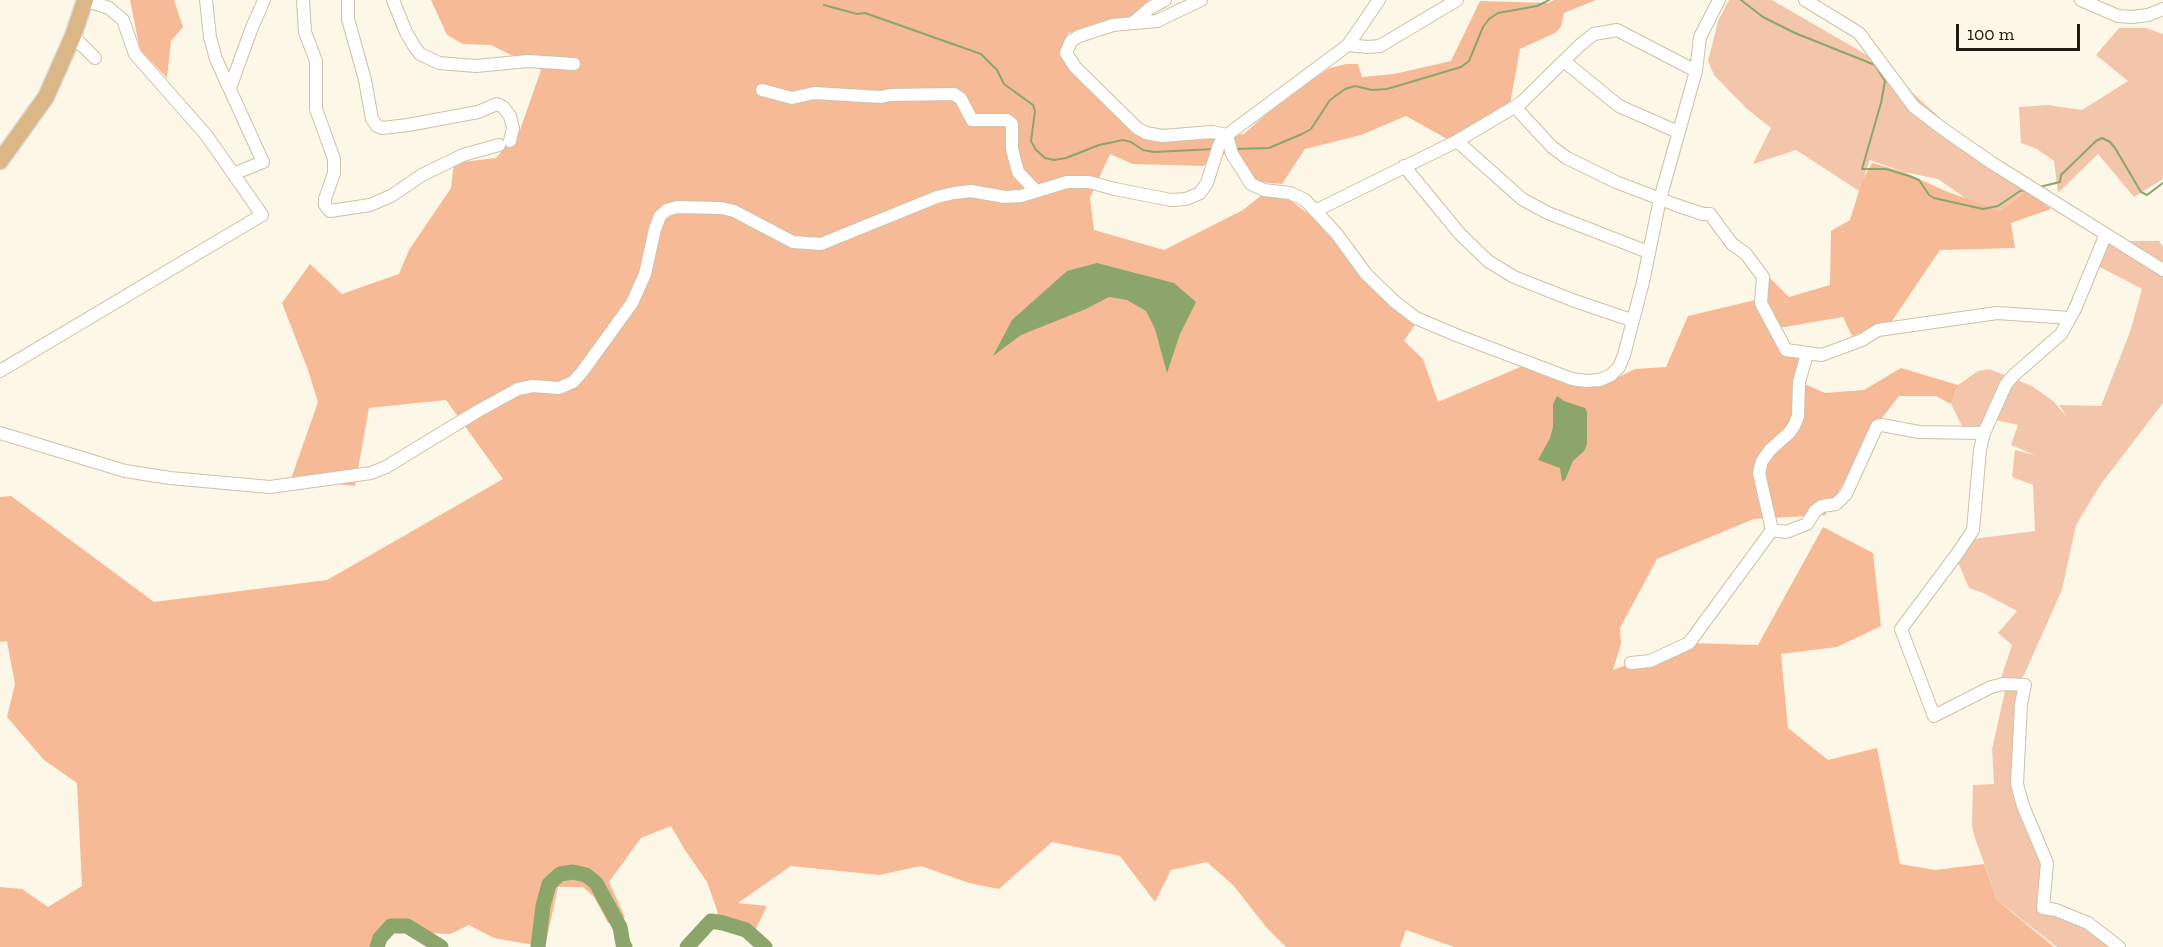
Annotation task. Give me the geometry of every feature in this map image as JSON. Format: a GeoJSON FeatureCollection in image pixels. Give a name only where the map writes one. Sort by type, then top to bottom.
{"type":"FeatureCollection","features":[{"type":"Feature","properties":{"kind":"main road"},"geometry":{"type":"LineString","coordinates":[[0,161],[46,97],[73,36],[85,0]]}},
{"type":"Feature","properties":{"kind":"street"},"geometry":{"type":"LineString","coordinates":[[0,371],[262,215],[207,136],[135,54],[123,20],[109,8],[85,0]]}},
{"type":"Feature","properties":{"kind":"street"},"geometry":{"type":"LineString","coordinates":[[206,0],[210,37],[216,58],[263,162],[233,174]]}},
{"type":"Feature","properties":{"kind":"street"},"geometry":{"type":"LineString","coordinates":[[230,88],[264,0]]}},
{"type":"Feature","properties":{"kind":"street"},"geometry":{"type":"LineString","coordinates":[[303,0],[305,32],[316,61],[316,109],[334,159],[334,173],[324,199],[330,211],[370,205],[391,196],[422,175],[463,155],[504,143],[513,128],[510,116],[503,107],[496,104],[478,112],[408,125],[381,128],[377,126],[372,119],[365,80],[348,19],[348,0]]}},
{"type":"Feature","properties":{"kind":"street"},"geometry":{"type":"LineString","coordinates":[[393,0],[414,46],[420,54],[439,63],[476,66],[528,61],[574,64]]}},
{"type":"Feature","properties":{"kind":"street"},"geometry":{"type":"LineString","coordinates":[[1134,22],[1150,8],[1165,0]]}},
{"type":"Feature","properties":{"kind":"street"},"geometry":{"type":"LineString","coordinates":[[1201,0],[1157,21],[1113,25],[1071,41],[1066,53],[1071,62],[1137,128],[1146,133],[1162,136],[1212,132],[1227,135]]}},
{"type":"Feature","properties":{"kind":"street"},"geometry":{"type":"LineString","coordinates":[[0,432],[125,471],[170,478],[270,487],[371,473],[386,467],[518,389],[533,386],[559,388],[573,382],[632,303],[645,273],[655,229],[660,216],[667,210],[677,207],[720,208],[734,212],[793,242],[821,244],[954,192],[971,191],[1005,197],[1021,196],[1067,182],[1089,182],[1171,200],[1186,199],[1200,193],[1207,183],[1219,145],[1227,135],[1348,45],[1379,0]]}},
{"type":"Feature","properties":{"kind":"street"},"geometry":{"type":"LineString","coordinates":[[1348,45],[1380,46],[1457,0]]}},
{"type":"Feature","properties":{"kind":"street"},"geometry":{"type":"LineString","coordinates":[[1227,135],[1232,154],[1251,184],[1264,190],[1298,196],[1305,200],[1336,233],[1366,274],[1395,302],[1416,318],[1572,379],[1600,380],[1611,375],[1624,355],[1631,320],[1643,282],[1660,199],[1696,71],[1700,37],[1719,0]]}},
{"type":"Feature","properties":{"kind":"street"},"geometry":{"type":"LineString","coordinates":[[1805,0],[1859,33],[1914,107],[1992,163],[2163,270]]}},
{"type":"Feature","properties":{"kind":"street"},"geometry":{"type":"LineString","coordinates":[[2081,0],[2118,16],[2148,15],[2163,9]]}},
{"type":"Feature","properties":{"kind":"street"},"geometry":{"type":"LineString","coordinates":[[1315,210],[1457,141],[1515,107],[1594,34],[1617,30],[1696,71]]}},
{"type":"Feature","properties":{"kind":"street"},"geometry":{"type":"LineString","coordinates":[[73,36],[95,58]]}},
{"type":"Feature","properties":{"kind":"street"},"geometry":{"type":"LineString","coordinates":[[1564,62],[1619,106],[1678,132]]}},
{"type":"Feature","properties":{"kind":"street"},"geometry":{"type":"LineString","coordinates":[[762,90],[792,98],[814,93],[880,97],[890,94],[954,94],[961,99],[972,120],[1007,120],[1012,124],[1012,149],[1018,172],[1036,191]]}},
{"type":"Feature","properties":{"kind":"street"},"geometry":{"type":"LineString","coordinates":[[1515,107],[1552,147],[1567,158],[1616,182],[1703,214],[1710,214],[1732,244],[1746,254],[1763,277],[1761,303],[1786,351],[1822,354],[1862,340],[1878,330],[1997,313],[2070,318]]}},
{"type":"Feature","properties":{"kind":"street"},"geometry":{"type":"LineString","coordinates":[[1457,141],[1522,199],[1548,213],[1648,252]]}},
{"type":"Feature","properties":{"kind":"street"},"geometry":{"type":"LineString","coordinates":[[1404,166],[1460,234],[1488,261],[1514,277],[1631,320]]}},
{"type":"Feature","properties":{"kind":"street"},"geometry":{"type":"LineString","coordinates":[[2106,234],[2061,334],[2006,384],[1984,433],[1980,450],[1973,530],[1901,629],[1934,716],[1999,685],[2025,685],[2021,704],[2017,784],[2023,806],[2047,863],[2043,908],[2056,910],[2088,923],[2120,947]]}},
{"type":"Feature","properties":{"kind":"street"},"geometry":{"type":"LineString","coordinates":[[1631,663],[1650,661],[1689,644],[1772,530],[1759,473],[1762,461],[1770,450],[1794,426],[1798,416],[1799,382],[1807,354]]}},
{"type":"Feature","properties":{"kind":"street"},"geometry":{"type":"LineString","coordinates":[[1772,530],[1786,532],[1807,524],[1815,511],[1822,506],[1836,504],[1846,494],[1877,426],[1918,432],[1984,433]]}},
{"type":"Feature","properties":{"kind":"shaded area"},"geometry":{"type":"Polygon","coordinates":[[[130,0],[174,0],[183,27],[171,41],[167,78],[140,50],[130,0]]]}},
{"type":"Feature","properties":{"kind":"shaded area"},"geometry":{"type":"Polygon","coordinates":[[[431,0],[1149,0],[1136,15],[1068,33],[1060,57],[1128,128],[1136,133],[1174,140],[1244,134],[1287,95],[1330,68],[1358,64],[1362,77],[1394,74],[1451,61],[1480,1],[1548,3],[1554,0],[1596,0],[1564,13],[1561,27],[1555,33],[1520,49],[1510,104],[1449,140],[1406,116],[1361,135],[1305,149],[1282,184],[1259,182],[1244,170],[1236,148],[1203,166],[1133,164],[1110,154],[1090,198],[1094,230],[1164,250],[1243,210],[1263,194],[1282,194],[1310,215],[1354,263],[1416,323],[1404,341],[1423,359],[1438,402],[1525,365],[1606,383],[1635,369],[1666,367],[1688,316],[1768,297],[1766,274],[1789,297],[1830,285],[1831,231],[1850,220],[1862,181],[1872,163],[1904,172],[1943,190],[2000,211],[2026,191],[2051,209],[2011,223],[2015,248],[1940,250],[1892,321],[1852,336],[1843,317],[1773,329],[1800,357],[1800,382],[1825,393],[1864,390],[1901,368],[1958,385],[1951,404],[1936,396],[1899,396],[1878,423],[1825,515],[1754,519],[1657,559],[1620,628],[1621,644],[1613,670],[1631,663],[1649,668],[1689,643],[1758,645],[1823,527],[1873,553],[1881,626],[1837,647],[1781,654],[1788,728],[1828,760],[1877,748],[1900,864],[1935,870],[1984,864],[1997,900],[2054,947],[1454,947],[1406,930],[1400,947],[1286,947],[1267,928],[1233,885],[1207,862],[1171,870],[1155,902],[1120,856],[1052,842],[999,889],[969,883],[921,866],[879,875],[791,866],[738,903],[767,906],[751,939],[719,927],[717,910],[707,882],[671,826],[641,838],[609,882],[625,917],[608,923],[594,897],[583,887],[558,887],[545,947],[494,938],[469,925],[450,934],[424,933],[399,924],[377,947],[0,947],[0,887],[22,889],[48,907],[82,886],[77,783],[44,760],[7,717],[15,684],[7,641],[0,642],[0,497],[11,496],[154,602],[327,580],[503,479],[446,400],[369,408],[355,486],[291,479],[318,402],[282,303],[310,264],[342,294],[399,274],[409,250],[451,188],[454,163],[496,158],[520,130],[541,70],[491,45],[463,44],[447,35],[431,0]]]}},
{"type":"Feature","properties":{"kind":"shaded area"},"geometry":{"type":"Polygon","coordinates":[[[1729,0],[1772,0],[1879,62],[1999,172],[2026,191],[2000,211],[1971,202],[1938,179],[1904,172],[1870,160],[1859,191],[1796,150],[1753,164],[1771,128],[1746,108],[1714,75],[1708,61],[1718,21],[1729,0]]]}},
{"type":"Feature","properties":{"kind":"shaded area"},"geometry":{"type":"Polygon","coordinates":[[[2119,28],[2146,28],[2163,34],[2163,179],[2134,197],[2098,154],[2058,193],[2054,161],[2037,149],[2021,143],[2019,107],[2048,105],[2082,110],[2128,81],[2096,55],[2119,28]]]}},
{"type":"Feature","properties":{"kind":"shaded area"},"geometry":{"type":"Polygon","coordinates":[[[2107,241],[2163,275],[2163,403],[2101,484],[2076,525],[2062,590],[2024,675],[2021,679],[2012,681],[2001,678],[2012,645],[1998,633],[2017,611],[1969,588],[1957,560],[1973,539],[2035,531],[2033,485],[2012,477],[2015,450],[2035,455],[2011,445],[2018,425],[1995,420],[1986,442],[1965,432],[1951,404],[1958,385],[1978,371],[1989,369],[2032,386],[2053,401],[2067,417],[2059,405],[2101,406],[2130,332],[2142,289],[2098,266],[2107,241]]]}},
{"type":"Feature","properties":{"kind":"shaded area"},"geometry":{"type":"Polygon","coordinates":[[[2127,241],[2159,241],[2163,247],[2163,262],[2127,241]]]}},
{"type":"Feature","properties":{"kind":"shaded area"},"geometry":{"type":"Polygon","coordinates":[[[1097,263],[1174,283],[1196,302],[1180,334],[1167,373],[1155,329],[1146,311],[1127,300],[1109,297],[1086,309],[1021,335],[993,356],[1012,320],[1067,271],[1097,263]]]}},
{"type":"Feature","properties":{"kind":"shaded area"},"geometry":{"type":"Polygon","coordinates":[[[1557,396],[1564,401],[1585,408],[1587,412],[1587,444],[1584,451],[1573,461],[1565,480],[1562,481],[1560,468],[1538,460],[1550,438],[1553,427],[1553,404],[1557,396]]]}},
{"type":"Feature","properties":{"kind":"shaded area"},"geometry":{"type":"Polygon","coordinates":[[[2009,688],[2018,688],[2012,791],[2042,863],[2038,906],[2081,924],[2115,947],[2057,947],[1997,900],[1974,835],[1973,785],[1994,784],[1992,749],[2005,691],[2009,688]]]}},
{"type":"Feature","properties":{"kind":"waterway"},"geometry":{"type":"LineString","coordinates":[[1235,149],[1269,148],[1302,134],[1311,129],[1330,100],[1345,89],[1355,86],[1372,90],[1387,89],[1461,67],[1469,61],[1483,27],[1489,19],[1498,13],[1537,6],[1549,0]]}},
{"type":"Feature","properties":{"kind":"waterway"},"geometry":{"type":"LineString","coordinates":[[1741,0],[1763,17],[1795,33],[1875,65],[1885,81],[1862,169],[1886,169],[1909,176],[1919,180],[1929,195],[1934,198],[1983,209],[1998,206],[2025,190]]}},
{"type":"Feature","properties":{"kind":"waterway"},"geometry":{"type":"LineString","coordinates":[[824,5],[857,14],[865,13],[981,54],[997,70],[1004,84],[1033,105],[1035,111],[1031,141],[1036,150],[1045,158],[1054,160],[1066,158],[1099,145],[1123,140],[1143,150],[1154,152],[1214,149]]}},
{"type":"Feature","properties":{"kind":"waterway"},"geometry":{"type":"LineString","coordinates":[[2039,187],[2060,182],[2061,175],[2102,138],[2115,148],[2141,192],[2147,195],[2163,183]]}},
{"type":"Feature","properties":{"kind":"waterway"},"geometry":{"type":"LineString","coordinates":[[538,947],[543,906],[549,884],[560,874],[573,872],[586,875],[596,883],[620,927],[625,947]]}},
{"type":"Feature","properties":{"kind":"waterway"},"geometry":{"type":"LineString","coordinates":[[687,947],[711,921],[746,930],[765,947]]}},
{"type":"Feature","properties":{"kind":"waterway"},"geometry":{"type":"LineString","coordinates":[[377,947],[380,938],[391,926],[407,926],[441,947]]}}]}
